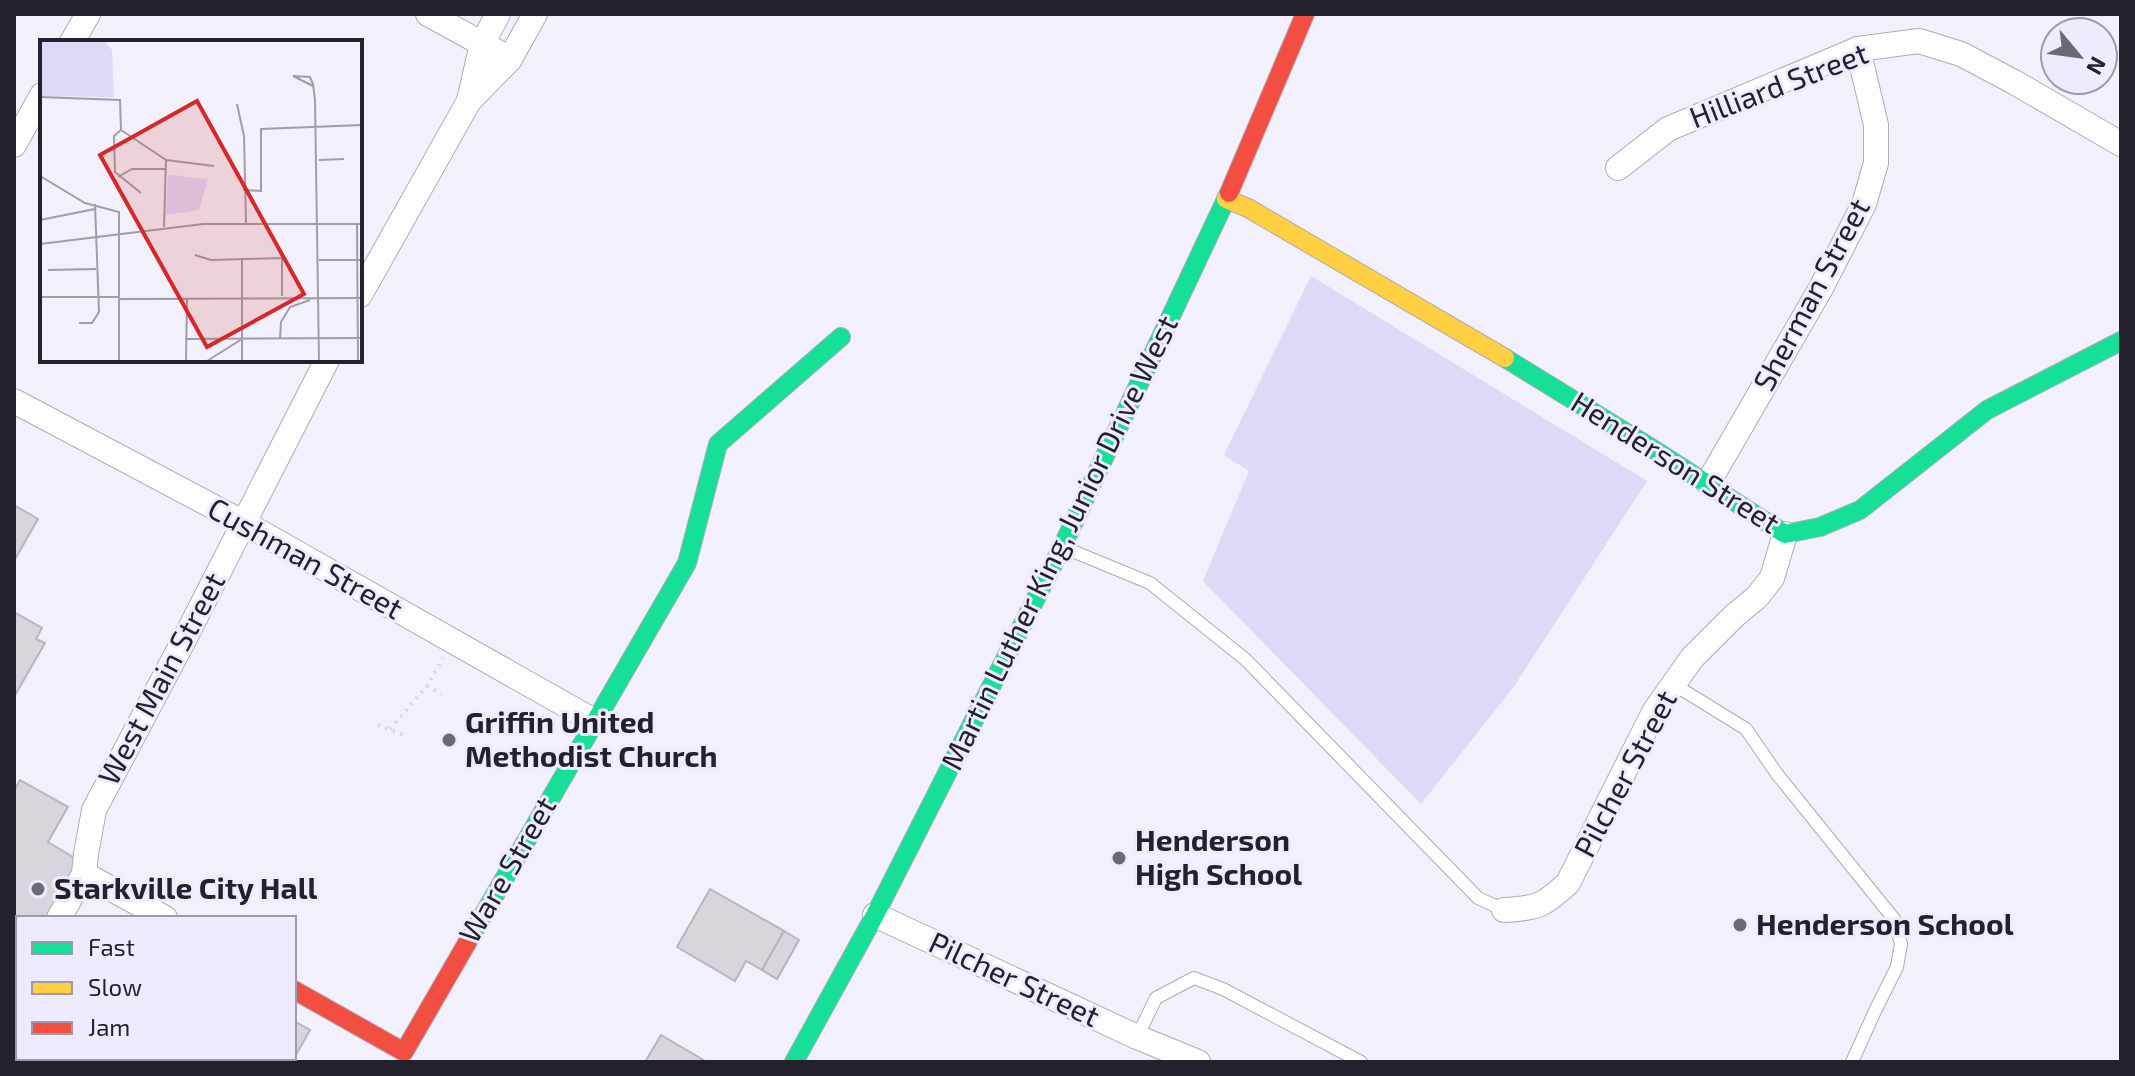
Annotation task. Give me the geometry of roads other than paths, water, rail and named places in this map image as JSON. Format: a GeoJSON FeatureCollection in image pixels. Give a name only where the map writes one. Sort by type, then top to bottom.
{"type":"FeatureCollection","features":[{"type":"Feature","properties":{"kind":"street"},"geometry":{"type":"LineString","coordinates":[[73,40],[88,14]]}},
{"type":"Feature","properties":{"kind":"street"},"geometry":{"type":"LineString","coordinates":[[428,14],[510,59]]}},
{"type":"Feature","properties":{"kind":"street"},"geometry":{"type":"LineString","coordinates":[[469,101],[482,44],[498,14]]}},
{"type":"Feature","properties":{"kind":"street"},"geometry":{"type":"LineString","coordinates":[[362,291],[469,101],[510,59],[535,14]]}},
{"type":"Feature","properties":{"kind":"street","name":"Martin Luther King, Junior Drive West"},"geometry":{"type":"LineString","coordinates":[[794,1062],[875,915],[1062,547],[1226,199],[1305,14]]}},
{"type":"Feature","properties":{"kind":"street","name":"Hilliard Street"},"geometry":{"type":"LineString","coordinates":[[1618,168],[1668,129],[1858,49],[1919,41],[1961,54],[2121,144]]}},
{"type":"Feature","properties":{"kind":"street","name":"Sherman Street"},"geometry":{"type":"LineString","coordinates":[[1708,483],[1821,288],[1864,204],[1876,163],[1876,125],[1858,49]]}},
{"type":"Feature","properties":{"kind":"street"},"geometry":{"type":"LineString","coordinates":[[14,145],[40,99]]}},
{"type":"Feature","properties":{"kind":"street","name":"Henderson Street"},"geometry":{"type":"LineString","coordinates":[[1226,199],[1248,208],[1383,285],[1576,401],[1785,534],[1820,527],[1860,510],[1987,410],[2121,341]]}},
{"type":"Feature","properties":{"kind":"street","name":"Ware Street"},"geometry":{"type":"LineString","coordinates":[[296,991],[404,1052],[687,563],[718,444],[841,337]]}},
{"type":"Feature","properties":{"kind":"street","name":"West Main Street"},"geometry":{"type":"LineString","coordinates":[[60,916],[84,874],[94,810],[326,362]]}},
{"type":"Feature","properties":{"kind":"street","name":"Cushman Street"},"geometry":{"type":"LineString","coordinates":[[14,401],[244,523],[594,721]]}},
{"type":"Feature","properties":{"kind":"street","name":"Pilcher Street"},"geometry":{"type":"LineString","coordinates":[[1504,910],[1547,902],[1568,883],[1654,712],[1692,658],[1757,597],[1772,578],[1785,534]]}},
{"type":"Feature","properties":{"kind":"street"},"geometry":{"type":"LineString","coordinates":[[84,874],[161,916]]}},
{"type":"Feature","properties":{"kind":"street","name":"Pilcher Street"},"geometry":{"type":"LineString","coordinates":[[875,915],[1137,1037],[1160,1055],[1198,1062]]}},
{"type":"Feature","properties":{"kind":"lane"},"geometry":{"type":"LineString","coordinates":[[1062,547],[1150,583],[1245,659],[1478,898],[1504,910]]}},
{"type":"Feature","properties":{"kind":"lane"},"geometry":{"type":"LineString","coordinates":[[1673,684],[1746,729],[1777,774],[1894,919],[1901,944],[1897,967],[1852,1062]]}},
{"type":"Feature","properties":{"kind":"lane"},"geometry":{"type":"LineString","coordinates":[[1137,1037],[1156,998],[1194,978],[1223,989],[1361,1062]]}},
{"type":"Feature","properties":{"kind":"place","name":"Griffin United Methodist Church"},"geometry":{"type":"Point","coordinates":[449,740]}},
{"type":"Feature","properties":{"kind":"place","name":"Henderson High School"},"geometry":{"type":"Point","coordinates":[1119,858]}},
{"type":"Feature","properties":{"kind":"place","name":"Starkville City Hall"},"geometry":{"type":"Point","coordinates":[38,889]}},
{"type":"Feature","properties":{"kind":"place","name":"Henderson School"},"geometry":{"type":"Point","coordinates":[1740,925]}}]}
